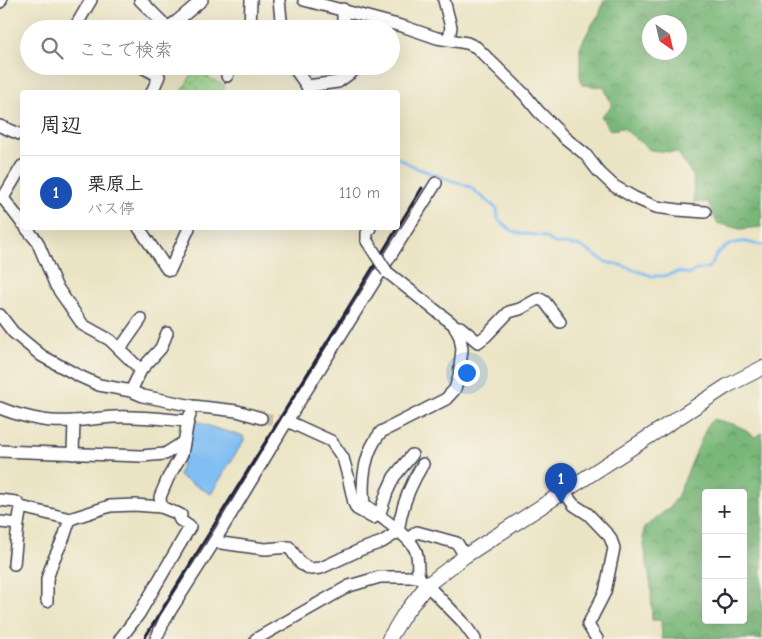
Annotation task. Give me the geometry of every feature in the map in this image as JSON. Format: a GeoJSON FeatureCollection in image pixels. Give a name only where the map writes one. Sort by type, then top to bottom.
{"type":"FeatureCollection","features":[{"type":"Feature","properties":{"kind":"street"},"geometry":{"type":"LineString","coordinates":[[79,20],[91,0]]}},
{"type":"Feature","properties":{"kind":"street"},"geometry":{"type":"LineString","coordinates":[[158,0],[144,4],[159,20]]}},
{"type":"Feature","properties":{"kind":"street"},"geometry":{"type":"LineString","coordinates":[[178,20],[202,0]]}},
{"type":"Feature","properties":{"kind":"street"},"geometry":{"type":"LineString","coordinates":[[250,20],[251,0]]}},
{"type":"Feature","properties":{"kind":"street"},"geometry":{"type":"LineString","coordinates":[[279,0],[281,20]]}},
{"type":"Feature","properties":{"kind":"street"},"geometry":{"type":"LineString","coordinates":[[304,0],[325,3],[381,20]]}},
{"type":"Feature","properties":{"kind":"street"},"geometry":{"type":"LineString","coordinates":[[444,0],[451,27],[449,40]]}},
{"type":"Feature","properties":{"kind":"street"},"geometry":{"type":"LineString","coordinates":[[343,9],[343,20]]}},
{"type":"Feature","properties":{"kind":"street"},"geometry":{"type":"LineString","coordinates":[[400,26],[437,38],[468,42],[476,47],[525,95],[552,125],[585,154],[599,172],[614,186],[656,207],[705,212]]}},
{"type":"Feature","properties":{"kind":"street"},"geometry":{"type":"LineString","coordinates":[[153,90],[159,76],[157,75]]}},
{"type":"Feature","properties":{"kind":"street"},"geometry":{"type":"LineString","coordinates":[[299,75],[308,90],[338,82],[348,75]]}},
{"type":"Feature","properties":{"kind":"street"},"geometry":{"type":"LineString","coordinates":[[0,126],[20,134]]}},
{"type":"Feature","properties":{"kind":"street"},"geometry":{"type":"LineString","coordinates":[[20,169],[2,197],[20,220]]}},
{"type":"Feature","properties":{"kind":"street"},"geometry":{"type":"LineString","coordinates":[[156,639],[165,619],[436,183]]}},
{"type":"Feature","properties":{"kind":"street"},"geometry":{"type":"LineString","coordinates":[[28,230],[37,241],[56,286],[83,324],[110,340],[141,370]]}},
{"type":"Feature","properties":{"kind":"street"},"geometry":{"type":"LineString","coordinates":[[140,230],[167,269],[170,270],[188,230]]}},
{"type":"Feature","properties":{"kind":"street"},"geometry":{"type":"LineString","coordinates":[[369,230],[367,241],[387,272],[454,325],[460,337],[462,349],[455,389],[446,399],[382,432],[377,437],[365,469],[364,504],[408,539],[414,548],[418,560],[417,571],[423,581],[462,621],[475,639]]}},
{"type":"Feature","properties":{"kind":"street"},"geometry":{"type":"LineString","coordinates":[[455,328],[460,327],[478,342],[509,312],[540,299],[545,302],[560,322]]}},
{"type":"Feature","properties":{"kind":"street"},"geometry":{"type":"LineString","coordinates":[[0,315],[13,332],[42,356],[99,385],[193,406],[237,411],[261,418]]}},
{"type":"Feature","properties":{"kind":"street"},"geometry":{"type":"LineString","coordinates":[[120,349],[140,319]]}},
{"type":"Feature","properties":{"kind":"street"},"geometry":{"type":"LineString","coordinates":[[131,391],[141,370],[161,348],[168,333]]}},
{"type":"Feature","properties":{"kind":"street"},"geometry":{"type":"LineString","coordinates":[[389,639],[423,581],[465,556],[727,386],[762,368]]}},
{"type":"Feature","properties":{"kind":"street"},"geometry":{"type":"LineString","coordinates":[[161,507],[160,497],[168,478],[182,454],[188,421],[193,406]]}},
{"type":"Feature","properties":{"kind":"street"},"geometry":{"type":"LineString","coordinates":[[0,408],[11,413],[52,421],[150,417],[188,421]]}},
{"type":"Feature","properties":{"kind":"street"},"geometry":{"type":"LineString","coordinates":[[73,454],[74,421]]}},
{"type":"Feature","properties":{"kind":"street"},"geometry":{"type":"LineString","coordinates":[[287,421],[331,441],[343,458],[357,509],[380,522],[387,492],[394,477],[412,455]]}},
{"type":"Feature","properties":{"kind":"street"},"geometry":{"type":"LineString","coordinates":[[0,451],[141,456],[165,454],[184,442]]}},
{"type":"Feature","properties":{"kind":"street"},"geometry":{"type":"LineString","coordinates":[[214,542],[265,549],[289,547],[301,564],[311,569],[321,568],[382,542],[398,532],[400,518],[409,490],[414,478],[424,464]]}},
{"type":"Feature","properties":{"kind":"street"},"geometry":{"type":"LineString","coordinates":[[564,492],[574,504],[588,514],[610,537],[614,548],[605,592],[588,625],[597,639]]}},
{"type":"Feature","properties":{"kind":"street"},"geometry":{"type":"LineString","coordinates":[[0,500],[16,502],[21,507],[70,518],[110,506],[135,505],[161,507],[179,514],[180,520],[190,528],[139,614],[120,639]]}},
{"type":"Feature","properties":{"kind":"street"},"geometry":{"type":"LineString","coordinates":[[14,564],[21,507]]}},
{"type":"Feature","properties":{"kind":"street"},"geometry":{"type":"LineString","coordinates":[[46,601],[47,580],[70,518]]}},
{"type":"Feature","properties":{"kind":"street"},"geometry":{"type":"LineString","coordinates":[[0,522],[18,524]]}},
{"type":"Feature","properties":{"kind":"street"},"geometry":{"type":"LineString","coordinates":[[408,539],[417,532],[457,543],[465,556]]}},
{"type":"Feature","properties":{"kind":"street"},"geometry":{"type":"LineString","coordinates":[[256,639],[350,586],[380,577],[423,581]]}},
{"type":"Feature","properties":{"kind":"green space"},"geometry":{"type":"Polygon","coordinates":[[[604,0],[762,0],[761,227],[740,229],[717,223],[708,202],[694,202],[693,176],[678,153],[650,150],[623,128],[610,130],[601,116],[612,106],[604,87],[582,85],[580,75],[580,47],[600,13],[604,0]]]}},
{"type":"Feature","properties":{"kind":"green space"},"geometry":{"type":"Polygon","coordinates":[[[191,75],[204,75],[225,86],[223,90],[183,90],[191,75]]]}},
{"type":"Feature","properties":{"kind":"green space"},"geometry":{"type":"Polygon","coordinates":[[[713,419],[737,425],[755,437],[762,433],[762,639],[662,639],[661,620],[652,620],[651,586],[643,539],[644,528],[671,506],[678,495],[708,424],[713,419]]]}},
{"type":"Feature","properties":{"kind":"water"},"geometry":{"type":"Polygon","coordinates":[[[192,419],[214,428],[243,436],[244,440],[211,494],[179,476],[192,419]]]}},
{"type":"Feature","properties":{"kind":"waterway"},"geometry":{"type":"LineString","coordinates":[[290,75],[302,88]]}},
{"type":"Feature","properties":{"kind":"waterway"},"geometry":{"type":"LineString","coordinates":[[400,159],[419,169],[470,187],[497,209],[500,221],[517,233],[543,236],[554,243],[580,246],[606,262],[652,276],[664,276],[678,272],[690,274],[696,270],[707,268],[712,265],[720,251],[734,243],[742,242],[762,245]]}},
{"type":"Feature","properties":{"kind":"tunnel"},"geometry":{"type":"LineString","coordinates":[[261,418],[287,421]]}},
{"type":"Feature","properties":{"kind":"railway"},"geometry":{"type":"LineString","coordinates":[[400,224],[422,188]]}},
{"type":"Feature","properties":{"kind":"railway"},"geometry":{"type":"LineString","coordinates":[[144,639],[396,230]]}},
{"type":"Feature","properties":{"kind":"place","name":"栗原上"},"geometry":{"type":"Point","coordinates":[561,504]}}]}
